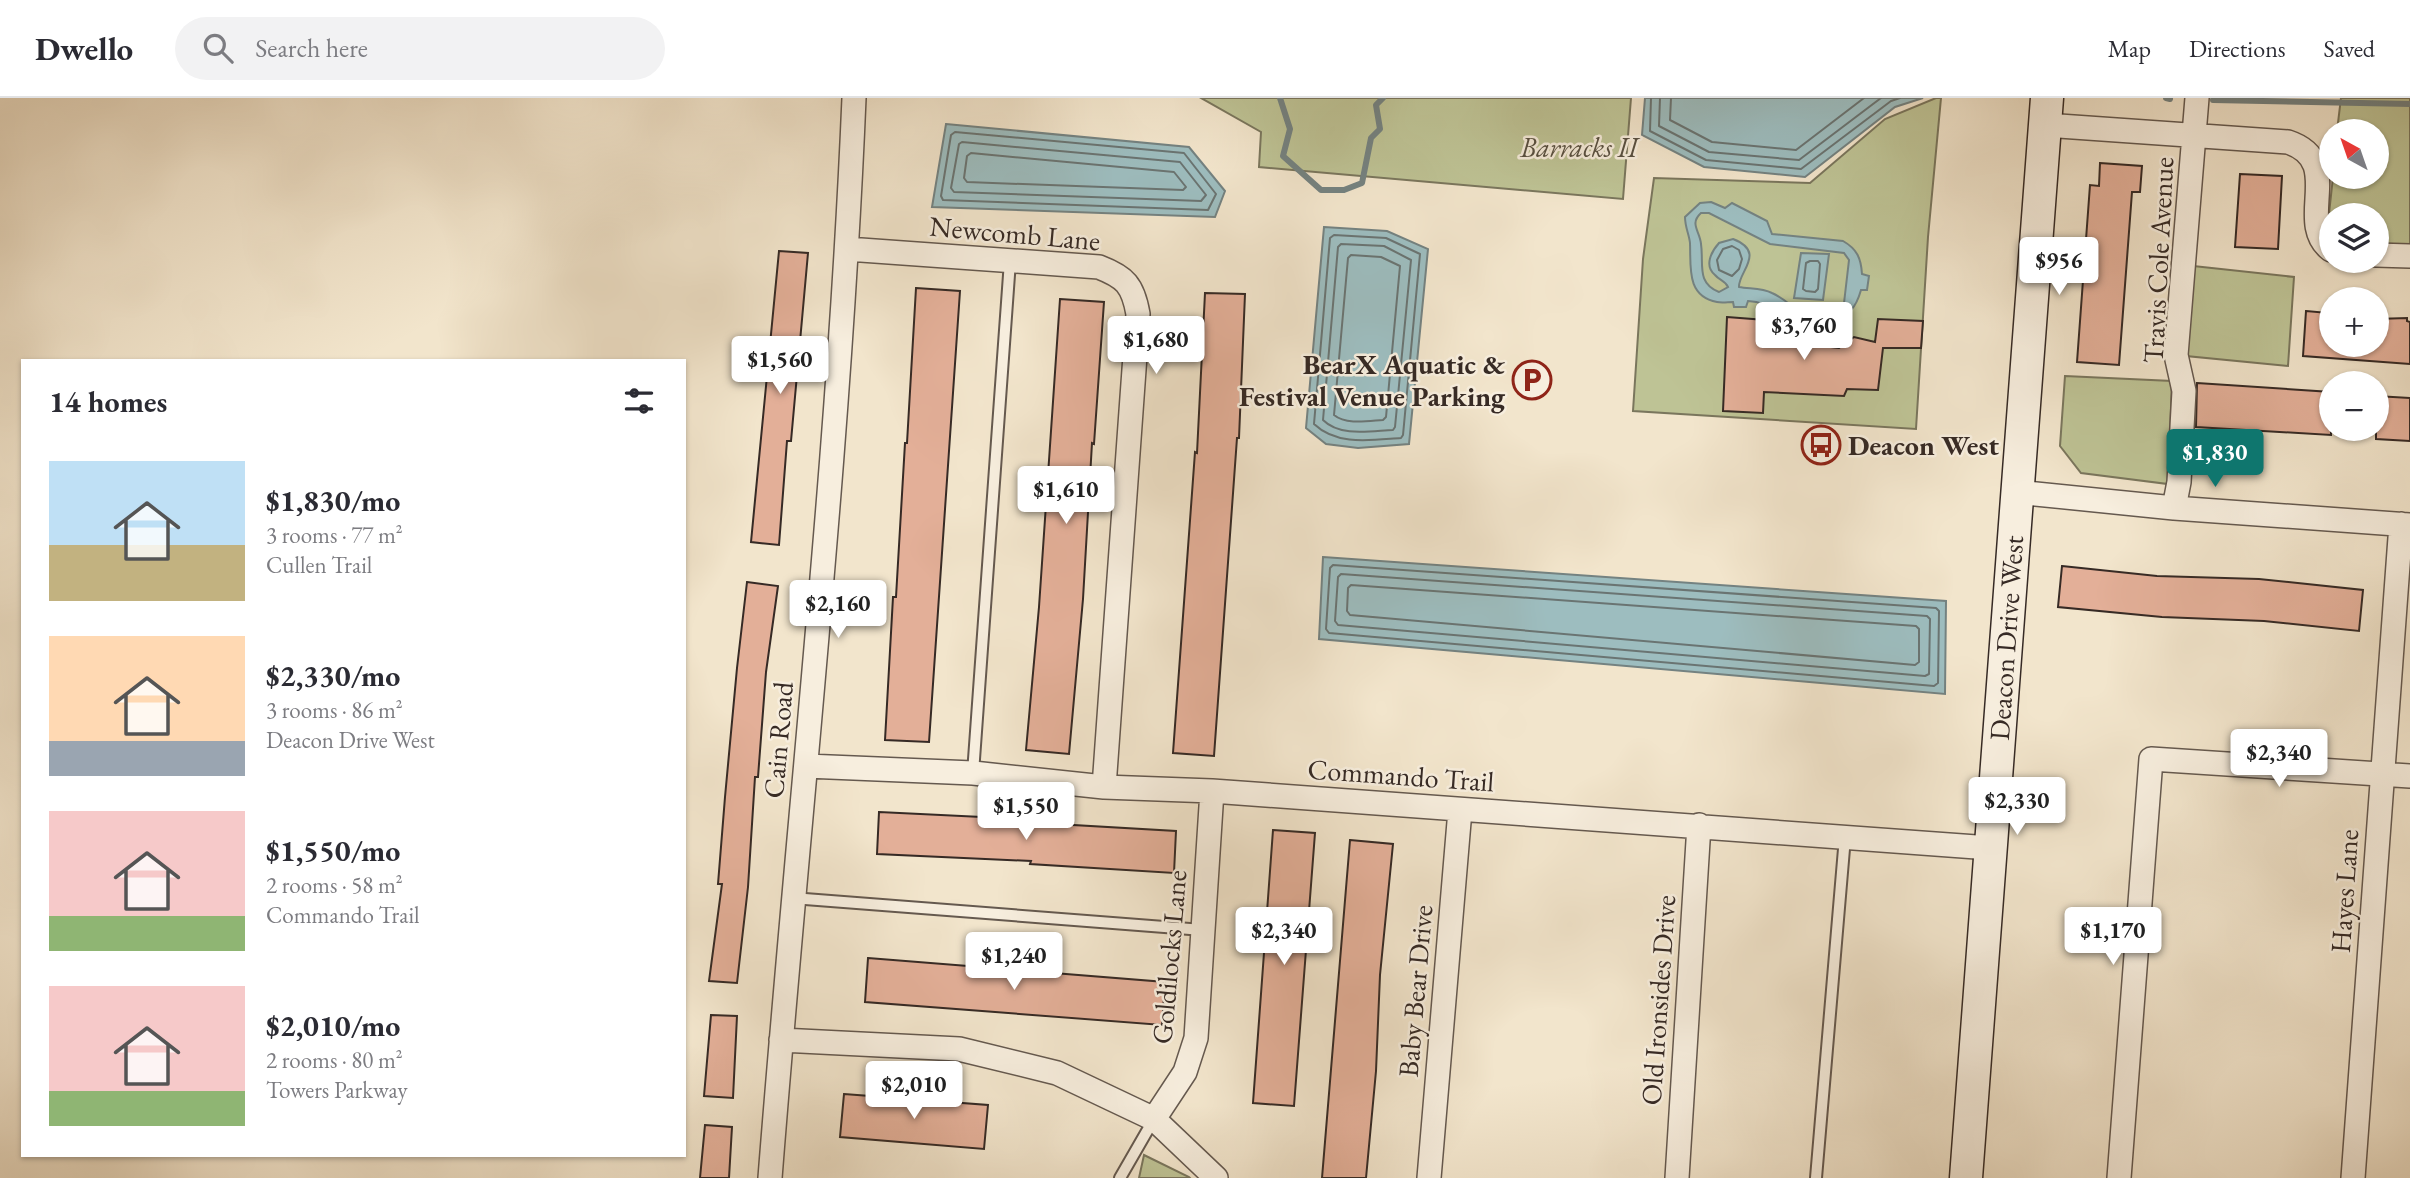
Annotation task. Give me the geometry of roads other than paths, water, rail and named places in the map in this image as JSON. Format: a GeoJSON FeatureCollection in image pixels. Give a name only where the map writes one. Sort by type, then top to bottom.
{"type":"FeatureCollection","features":[{"type":"Feature","properties":{"kind":"street","name":"Cain Road"},"geometry":{"type":"LineString","coordinates":[[770,1178],[848,248],[854,98]]}},
{"type":"Feature","properties":{"kind":"street","name":"Travis Cole Avenue"},"geometry":{"type":"LineString","coordinates":[[2174,508],[2179,482],[2183,391],[2176,355],[2197,98]]}},
{"type":"Feature","properties":{"kind":"street"},"geometry":{"type":"LineString","coordinates":[[2046,112],[2195,135],[2288,142],[2300,146],[2315,164],[2318,178],[2319,234]]}},
{"type":"Feature","properties":{"kind":"street","name":"Deacon Drive West"},"geometry":{"type":"LineString","coordinates":[[1966,1178],[2046,112]]}},
{"type":"Feature","properties":{"kind":"street","name":"Newcomb Lane"},"geometry":{"type":"LineString","coordinates":[[848,248],[1099,267],[1115,273],[1128,283],[1138,314],[1104,787]]}},
{"type":"Feature","properties":{"kind":"street"},"geometry":{"type":"LineString","coordinates":[[2389,255],[2410,256]]}},
{"type":"Feature","properties":{"kind":"street"},"geometry":{"type":"LineString","coordinates":[[2016,492],[2174,508],[2405,525]]}},
{"type":"Feature","properties":{"kind":"street","name":"Hayes Lane"},"geometry":{"type":"LineString","coordinates":[[2353,1178],[2382,774],[2405,525]]}},
{"type":"Feature","properties":{"kind":"street"},"geometry":{"type":"LineString","coordinates":[[2119,1178],[2151,759],[2410,776]]}},
{"type":"Feature","properties":{"kind":"street","name":"Commando Trail"},"geometry":{"type":"LineString","coordinates":[[806,766],[973,773],[1104,787],[1212,791],[1990,848]]}},
{"type":"Feature","properties":{"kind":"street","name":"Goldilocks Lane"},"geometry":{"type":"LineString","coordinates":[[1154,1119],[1185,1072],[1196,1038],[1212,791]]}},
{"type":"Feature","properties":{"kind":"street","name":"Baby Bear Drive"},"geometry":{"type":"LineString","coordinates":[[1429,1178],[1460,810]]}},
{"type":"Feature","properties":{"kind":"street","name":"Old Ironsides Drive"},"geometry":{"type":"LineString","coordinates":[[1677,1178],[1699,825]]}},
{"type":"Feature","properties":{"kind":"street"},"geometry":{"type":"LineString","coordinates":[[781,1040],[959,1049],[1057,1073],[1154,1119],[1216,1178]]}},
{"type":"Feature","properties":{"kind":"lane"},"geometry":{"type":"LineString","coordinates":[[973,773],[1010,261]]}},
{"type":"Feature","properties":{"kind":"lane"},"geometry":{"type":"LineString","coordinates":[[1816,1178],[1845,837]]}},
{"type":"Feature","properties":{"kind":"lane"},"geometry":{"type":"LineString","coordinates":[[792,898],[1203,930]]}},
{"type":"Feature","properties":{"kind":"lane"},"geometry":{"type":"LineString","coordinates":[[1120,1178],[1154,1119]]}},
{"type":"Feature","properties":{"kind":"water"},"geometry":{"type":"Polygon","coordinates":[[[1645,98],[1923,98],[1895,107],[1805,177],[1704,167],[1642,135],[1645,98]]]}},
{"type":"Feature","properties":{"kind":"water"},"geometry":{"type":"Polygon","coordinates":[[[946,124],[1189,147],[1225,191],[1215,217],[932,207],[946,124]]]}},
{"type":"Feature","properties":{"kind":"water"},"geometry":{"type":"Polygon","coordinates":[[[1711,202],[1725,208],[1732,203],[1767,221],[1772,234],[1843,241],[1857,254],[1862,274],[1869,276],[1867,290],[1861,290],[1855,305],[1846,314],[1832,320],[1816,322],[1794,319],[1755,302],[1748,301],[1746,307],[1734,307],[1733,302],[1707,299],[1700,294],[1692,279],[1690,243],[1685,221],[1685,217],[1700,203],[1711,202]],[[1701,213],[1695,224],[1701,244],[1702,272],[1707,284],[1712,288],[1719,292],[1728,287],[1712,271],[1709,263],[1719,243],[1733,239],[1743,244],[1750,256],[1739,287],[1768,291],[1806,313],[1826,311],[1844,303],[1849,260],[1844,253],[1770,244],[1709,213],[1701,213]]]}},
{"type":"Feature","properties":{"kind":"water"},"geometry":{"type":"Polygon","coordinates":[[[1324,227],[1387,231],[1428,249],[1409,444],[1358,448],[1326,444],[1306,428],[1324,227]]]}},
{"type":"Feature","properties":{"kind":"water"},"geometry":{"type":"Polygon","coordinates":[[[1801,253],[1829,254],[1823,300],[1794,298],[1801,253]]]}},
{"type":"Feature","properties":{"kind":"water"},"geometry":{"type":"Polygon","coordinates":[[[1323,557],[1946,601],[1945,694],[1319,639],[1323,557]]]}},
{"type":"Feature","properties":{"kind":"waterway"},"geometry":{"type":"LineString","coordinates":[[1280,98],[1290,129],[1283,156],[1321,190],[1344,190],[1362,183],[1371,138],[1380,129],[1376,105],[1383,98]]}},
{"type":"Feature","properties":{"kind":"waterway"},"geometry":{"type":"LineString","coordinates":[[2166,98],[2170,99]]}},
{"type":"Feature","properties":{"kind":"waterway"},"geometry":{"type":"LineString","coordinates":[[2213,100],[2410,104]]}},
{"type":"Feature","properties":{"kind":"place","name":"BearX Aquatic & Festival Venue Parking"},"geometry":{"type":"Point","coordinates":[1532,380]}},
{"type":"Feature","properties":{"kind":"place","name":"Deacon West"},"geometry":{"type":"Point","coordinates":[1821,445]}},
{"type":"Feature","properties":{"kind":"park label","name":"Barracks II"},"geometry":{"type":"Point","coordinates":[1579,147]}}]}
